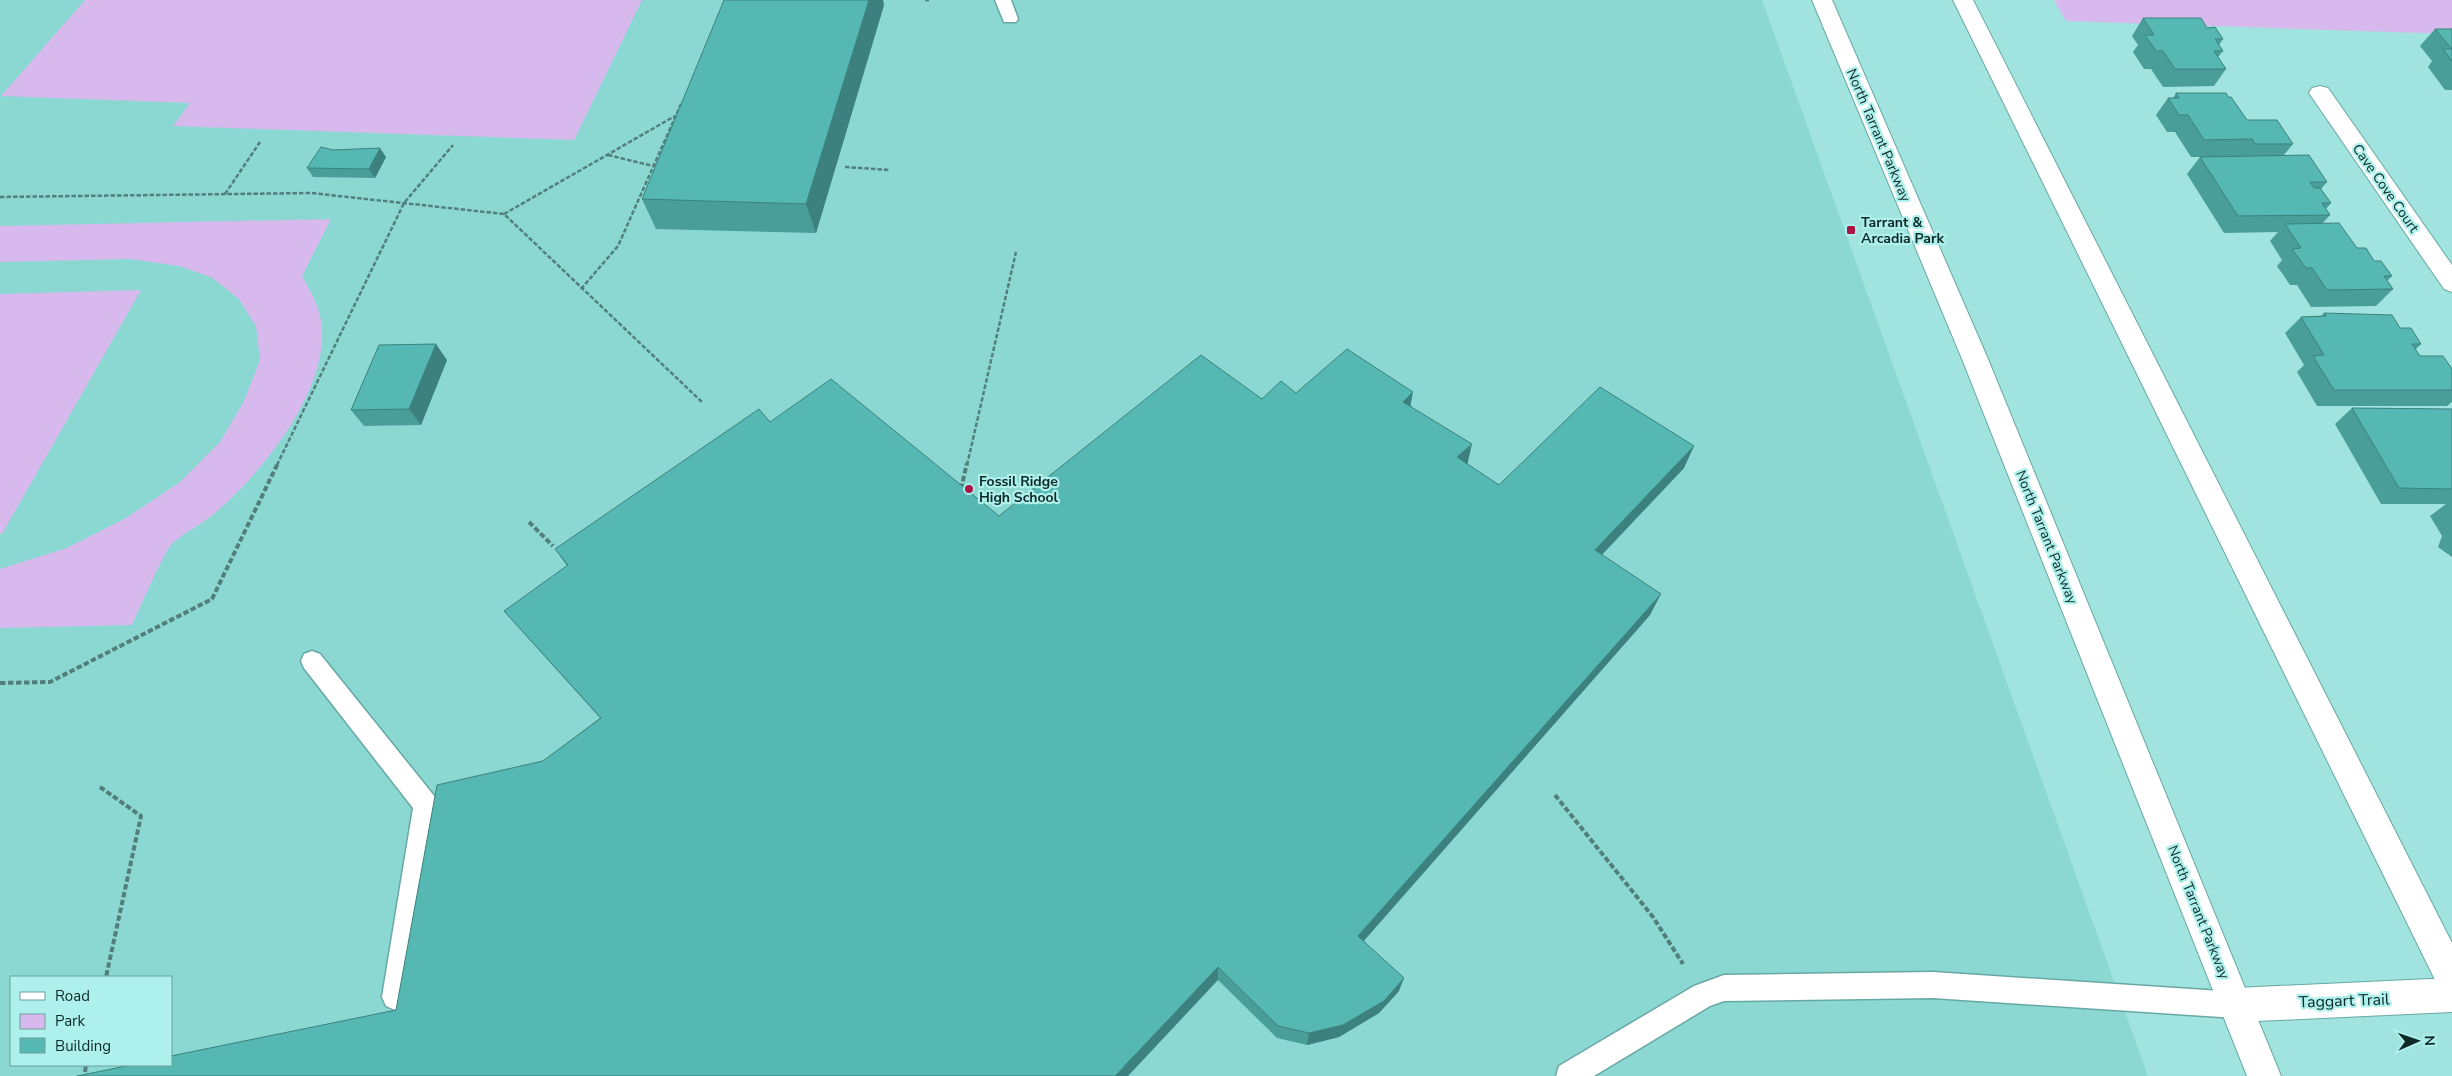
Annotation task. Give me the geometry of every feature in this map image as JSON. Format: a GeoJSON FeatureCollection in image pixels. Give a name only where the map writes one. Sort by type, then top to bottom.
{"type":"FeatureCollection","features":[{"type":"Feature","properties":{"kind":"main road","name":"North Tarrant Parkway"},"geometry":{"type":"LineString","coordinates":[[1822,0],[1975,359],[2264,1076]]}},
{"type":"Feature","properties":{"kind":"main road"},"geometry":{"type":"LineString","coordinates":[[1963,0],[2452,978]]}},
{"type":"Feature","properties":{"kind":"main road","name":"Cave Cove Court"},"geometry":{"type":"LineString","coordinates":[[2320,93],[2452,283]]}},
{"type":"Feature","properties":{"kind":"main road","name":"Taggart Trail"},"geometry":{"type":"LineString","coordinates":[[2236,1005],[2452,995]]}},
{"type":"Feature","properties":{"kind":"lane"},"geometry":{"type":"LineString","coordinates":[[1003,0],[1010,19]]}},
{"type":"Feature","properties":{"kind":"lane"},"geometry":{"type":"LineString","coordinates":[[312,660],[426,805],[395,997]]}},
{"type":"Feature","properties":{"kind":"lane"},"geometry":{"type":"LineString","coordinates":[[1569,1076],[1703,994],[1724,988],[1933,985],[2236,1005]]}},
{"type":"Feature","properties":{"kind":"path"},"geometry":{"type":"LineString","coordinates":[[581,289],[618,246],[684,97]]}},
{"type":"Feature","properties":{"kind":"path"},"geometry":{"type":"LineString","coordinates":[[0,197],[311,193],[504,214],[676,115]]}},
{"type":"Feature","properties":{"kind":"path"},"geometry":{"type":"LineString","coordinates":[[225,194],[260,142]]}},
{"type":"Feature","properties":{"kind":"path"},"geometry":{"type":"LineString","coordinates":[[0,683],[50,682],[212,599],[404,203],[453,145]]}},
{"type":"Feature","properties":{"kind":"path"},"geometry":{"type":"LineString","coordinates":[[608,155],[654,166]]}},
{"type":"Feature","properties":{"kind":"path"},"geometry":{"type":"LineString","coordinates":[[845,168],[890,170]]}},
{"type":"Feature","properties":{"kind":"path"},"geometry":{"type":"LineString","coordinates":[[504,214],[702,402]]}},
{"type":"Feature","properties":{"kind":"path"},"geometry":{"type":"LineString","coordinates":[[961,489],[1016,252]]}},
{"type":"Feature","properties":{"kind":"path"},"geometry":{"type":"LineString","coordinates":[[529,522],[553,546]]}},
{"type":"Feature","properties":{"kind":"path"},"geometry":{"type":"LineString","coordinates":[[100,787],[141,816],[106,976]]}},
{"type":"Feature","properties":{"kind":"path"},"geometry":{"type":"LineString","coordinates":[[1555,795],[1653,917],[1703,994]]}},
{"type":"Feature","properties":{"kind":"path"},"geometry":{"type":"LineString","coordinates":[[84,1072],[86,1066]]}},
{"type":"Feature","properties":{"kind":"shaded area","name":"Fossil Ridge High School"},"geometry":{"type":"Polygon","coordinates":[[[0,0],[1762,0],[2148,1076],[0,1076],[0,0]]]}},
{"type":"Feature","properties":{"kind":"green space"},"geometry":{"type":"Polygon","coordinates":[[[85,0],[642,0],[574,140],[173,126],[190,103],[1,96],[85,0]]]}},
{"type":"Feature","properties":{"kind":"green space"},"geometry":{"type":"Polygon","coordinates":[[[2054,0],[2452,0],[2452,34],[2066,21],[2054,0]]]}},
{"type":"Feature","properties":{"kind":"green space"},"geometry":{"type":"Polygon","coordinates":[[[331,219],[302,276],[318,308],[322,329],[320,354],[314,379],[288,430],[271,454],[234,496],[206,520],[173,543],[158,569],[132,625],[0,628],[0,569],[67,548],[126,518],[179,483],[220,442],[244,401],[260,360],[256,326],[238,298],[211,277],[179,266],[130,259],[0,262],[0,226],[331,219]]]}},
{"type":"Feature","properties":{"kind":"green space"},"geometry":{"type":"Polygon","coordinates":[[[141,290],[2,534],[0,534],[0,294],[141,290]]]}},
{"type":"Feature","properties":{"kind":"building"},"geometry":{"type":"Polygon","coordinates":[[[724,0],[869,0],[806,204],[642,199],[724,0]]]}},
{"type":"Feature","properties":{"kind":"building"},"geometry":{"type":"Polygon","coordinates":[[[2143,18],[2201,18],[2207,28],[2215,27],[2223,39],[2215,39],[2223,51],[2214,51],[2226,69],[2175,69],[2163,51],[2156,51],[2145,35],[2154,35],[2143,18]]]}},
{"type":"Feature","properties":{"kind":"building"},"geometry":{"type":"Polygon","coordinates":[[[2435,29],[2452,29],[2452,49],[2435,29]]]}},
{"type":"Feature","properties":{"kind":"building"},"geometry":{"type":"Polygon","coordinates":[[[2443,49],[2452,49],[2452,61],[2443,49]]]}},
{"type":"Feature","properties":{"kind":"building"},"geometry":{"type":"Polygon","coordinates":[[[2176,93],[2226,93],[2247,120],[2277,120],[2293,144],[2255,144],[2252,139],[2204,140],[2188,115],[2179,115],[2168,98],[2179,98],[2176,93]]]}},
{"type":"Feature","properties":{"kind":"building"},"geometry":{"type":"Polygon","coordinates":[[[321,147],[333,150],[380,148],[369,169],[307,168],[321,147]]]}},
{"type":"Feature","properties":{"kind":"building"},"geometry":{"type":"Polygon","coordinates":[[[2309,155],[2327,182],[2310,182],[2314,188],[2320,188],[2331,203],[2322,203],[2330,215],[2238,216],[2200,157],[2309,155]]]}},
{"type":"Feature","properties":{"kind":"building"},"geometry":{"type":"Polygon","coordinates":[[[2339,223],[2357,248],[2366,248],[2374,261],[2381,261],[2392,276],[2384,276],[2393,289],[2327,290],[2312,268],[2306,268],[2292,249],[2301,248],[2285,224],[2339,223]]]}},
{"type":"Feature","properties":{"kind":"building"},"geometry":{"type":"Polygon","coordinates":[[[2324,313],[2392,315],[2400,328],[2411,328],[2421,344],[2412,344],[2420,356],[2443,356],[2452,369],[2452,390],[2334,390],[2313,356],[2324,355],[2301,317],[2326,316],[2324,313]]]}},
{"type":"Feature","properties":{"kind":"building"},"geometry":{"type":"Polygon","coordinates":[[[436,344],[409,409],[351,410],[379,345],[436,344]]]}},
{"type":"Feature","properties":{"kind":"building"},"geometry":{"type":"Polygon","coordinates":[[[1347,349],[1413,392],[1403,402],[1472,444],[1457,457],[1499,485],[1600,387],[1694,446],[1595,550],[1661,594],[1358,936],[1404,978],[1384,1001],[1343,1025],[1309,1033],[1278,1026],[1218,967],[1115,1076],[77,1076],[126,1066],[172,1066],[172,1056],[396,1010],[437,785],[543,761],[601,718],[504,611],[568,565],[555,549],[759,409],[770,422],[831,379],[999,516],[1201,355],[1262,399],[1281,381],[1296,393],[1347,349]]]}},
{"type":"Feature","properties":{"kind":"building"},"geometry":{"type":"Polygon","coordinates":[[[2352,408],[2452,409],[2452,489],[2399,488],[2352,408]]]}},
{"type":"Feature","properties":{"kind":"place","name":"Tarrant & Arcadia Park"},"geometry":{"type":"Point","coordinates":[1851,230]}},
{"type":"Feature","properties":{"kind":"place","name":"Fossil Ridge High School"},"geometry":{"type":"Point","coordinates":[969,489]}}]}
